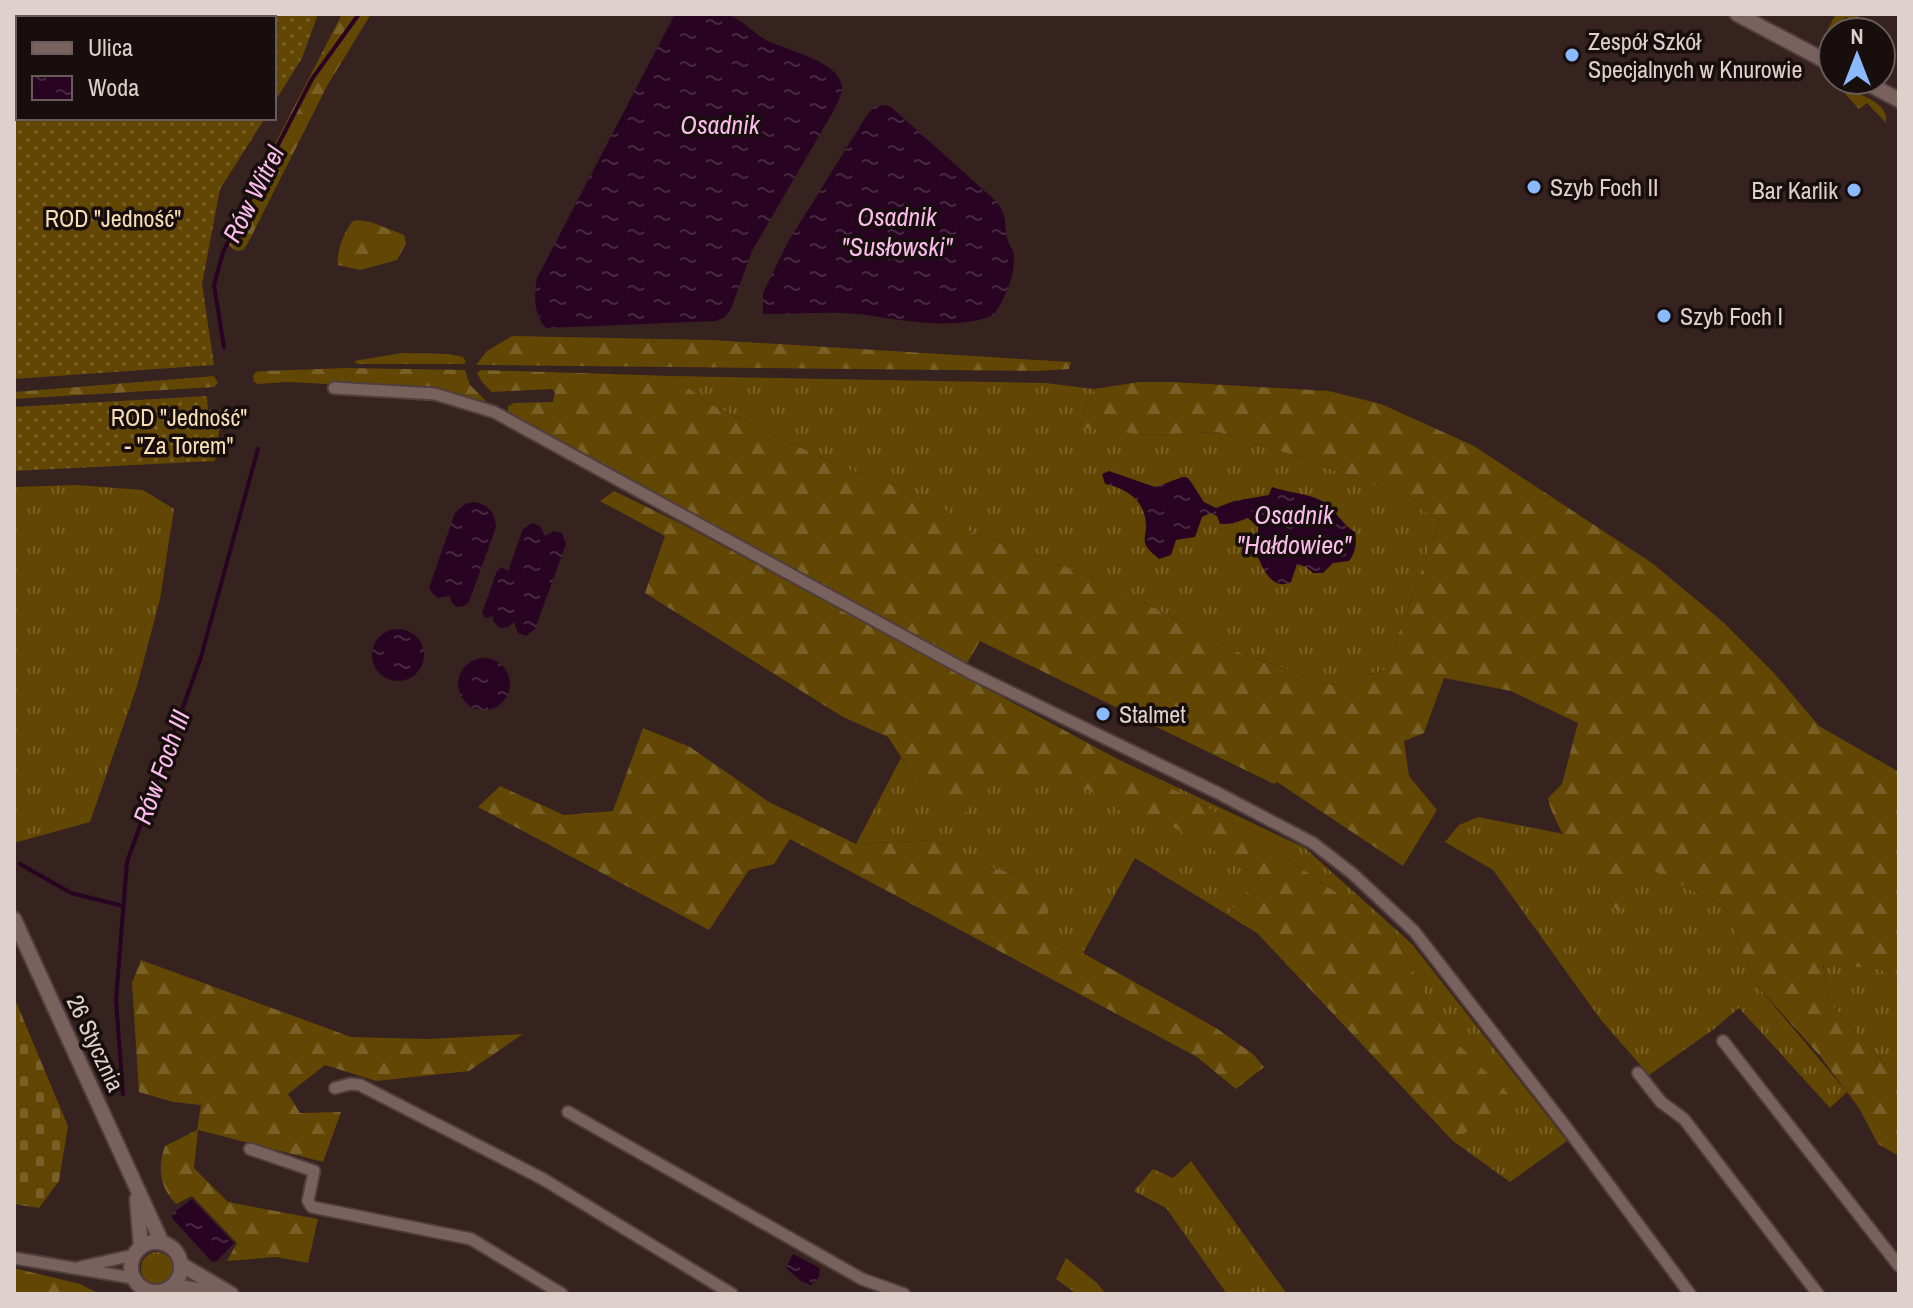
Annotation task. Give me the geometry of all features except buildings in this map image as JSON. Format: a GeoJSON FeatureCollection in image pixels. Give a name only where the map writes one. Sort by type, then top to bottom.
{"type":"FeatureCollection","features":[{"type":"Feature","properties":{"kind":"street"},"geometry":{"type":"LineString","coordinates":[[1737,14],[1817,56]]}},
{"type":"Feature","properties":{"kind":"street"},"geometry":{"type":"LineString","coordinates":[[334,388],[435,394],[494,412],[969,672],[1218,793],[1313,843],[1353,874],[1414,931],[1690,1294]]}},
{"type":"Feature","properties":{"kind":"street","name":"26 Stycznia"},"geometry":{"type":"LineString","coordinates":[[14,919],[162,1243]]}},
{"type":"Feature","properties":{"kind":"street"},"geometry":{"type":"LineString","coordinates":[[1723,1041],[1899,1266]]}},
{"type":"Feature","properties":{"kind":"street"},"geometry":{"type":"LineString","coordinates":[[1638,1073],[1661,1102],[1684,1119],[1818,1294]]}},
{"type":"Feature","properties":{"kind":"street"},"geometry":{"type":"LineString","coordinates":[[335,1088],[360,1085],[447,1128],[543,1179],[732,1294]]}},
{"type":"Feature","properties":{"kind":"street"},"geometry":{"type":"LineString","coordinates":[[568,1112],[862,1279],[904,1294]]}},
{"type":"Feature","properties":{"kind":"street"},"geometry":{"type":"LineString","coordinates":[[250,1149],[314,1171],[308,1197],[312,1207],[471,1239],[562,1294]]}},
{"type":"Feature","properties":{"kind":"street","name":"26 Stycznia"},"geometry":{"type":"LineString","coordinates":[[136,1187],[138,1251]]}},
{"type":"Feature","properties":{"kind":"street"},"geometry":{"type":"LineString","coordinates":[[75,1268],[138,1251],[151,1242],[162,1243],[178,1253],[182,1265],[179,1280],[163,1292],[153,1293],[139,1286],[133,1278],[131,1267],[138,1251]]}},
{"type":"Feature","properties":{"kind":"street"},"geometry":{"type":"LineString","coordinates":[[14,1258],[133,1278]]}},
{"type":"Feature","properties":{"kind":"street"},"geometry":{"type":"LineString","coordinates":[[182,1265],[231,1294]]}},
{"type":"Feature","properties":{"kind":"street"},"geometry":{"type":"LineString","coordinates":[[174,1286],[220,1294]]}},
{"type":"Feature","properties":{"kind":"green space","name":"ROD \"Jedność\""},"geometry":{"type":"Polygon","coordinates":[[[14,14],[318,14],[302,58],[276,100],[276,16],[16,16],[16,120],[264,120],[220,189],[202,284],[214,365],[14,379],[14,14]]]}},
{"type":"Feature","properties":{"kind":"green space"},"geometry":{"type":"Polygon","coordinates":[[[342,14],[371,14],[327,86],[248,243],[243,250],[237,251],[228,244],[229,233],[342,14]]]}},
{"type":"Feature","properties":{"kind":"green space"},"geometry":{"type":"Polygon","coordinates":[[[1836,14],[1861,14],[1859,16],[1836,14]]]}},
{"type":"Feature","properties":{"kind":"green space"},"geometry":{"type":"Polygon","coordinates":[[[1847,96],[1864,96],[1880,106],[1884,110],[1886,123],[1867,103],[1859,109],[1847,96]]]}},
{"type":"Feature","properties":{"kind":"green space"},"geometry":{"type":"Polygon","coordinates":[[[353,221],[404,235],[406,243],[397,260],[360,270],[338,265],[344,236],[353,221]]]}},
{"type":"Feature","properties":{"kind":"green space"},"geometry":{"type":"Polygon","coordinates":[[[512,336],[712,340],[1071,362],[1069,369],[1037,371],[476,365],[487,351],[512,336]]]}},
{"type":"Feature","properties":{"kind":"green space"},"geometry":{"type":"Polygon","coordinates":[[[401,353],[449,354],[463,357],[466,362],[357,364],[354,361],[401,353]]]}},
{"type":"Feature","properties":{"kind":"green space"},"geometry":{"type":"Polygon","coordinates":[[[346,368],[465,370],[470,385],[486,401],[428,389],[287,382],[258,384],[253,376],[256,372],[264,371],[346,368]]]}},
{"type":"Feature","properties":{"kind":"green space"},"geometry":{"type":"Polygon","coordinates":[[[481,370],[672,376],[710,404],[839,466],[934,500],[969,531],[1108,583],[1232,650],[1332,685],[1385,670],[1440,520],[1381,487],[1218,432],[1146,435],[1077,427],[1094,389],[1139,382],[1173,382],[1329,391],[1381,404],[1474,446],[1652,563],[1723,622],[1774,673],[1819,726],[1899,772],[1899,980],[1879,969],[1823,964],[1828,1001],[1899,1080],[1899,1156],[1878,1144],[1859,1108],[1820,1056],[1754,982],[1725,907],[1640,864],[1619,914],[1568,842],[1548,798],[1562,784],[1578,723],[1511,691],[1444,678],[1424,733],[1404,741],[1409,776],[1437,810],[1403,866],[1277,782],[1274,784],[980,641],[966,665],[508,414],[508,406],[514,403],[553,402],[555,392],[552,389],[492,392],[477,373],[481,370]]]}},
{"type":"Feature","properties":{"kind":"green space"},"geometry":{"type":"Polygon","coordinates":[[[214,376],[218,383],[214,387],[14,399],[14,392],[214,376]]]}},
{"type":"Feature","properties":{"kind":"green space"},"geometry":{"type":"Polygon","coordinates":[[[672,376],[1046,383],[1094,389],[1078,426],[1146,435],[1218,432],[1381,487],[1440,520],[1385,670],[1332,685],[1232,650],[1108,583],[969,531],[934,500],[839,466],[710,404],[672,376]]]}},
{"type":"Feature","properties":{"kind":"green space","name":"ROD \"Jedność\" - \"Za Torem\""},"geometry":{"type":"Polygon","coordinates":[[[207,396],[208,410],[222,410],[215,461],[14,471],[14,407],[207,396]]]}},
{"type":"Feature","properties":{"kind":"green space"},"geometry":{"type":"Polygon","coordinates":[[[76,485],[143,490],[174,509],[160,599],[137,686],[90,822],[14,843],[14,487],[76,485]]]}},
{"type":"Feature","properties":{"kind":"green space"},"geometry":{"type":"Polygon","coordinates":[[[614,491],[682,524],[1208,808],[1285,857],[1393,932],[1443,1029],[1515,1101],[1453,1141],[1257,933],[1228,915],[1260,877],[1154,816],[1124,813],[1097,794],[1058,777],[1000,777],[963,814],[919,794],[909,769],[888,737],[843,717],[645,593],[665,536],[600,501],[614,491]]]}},
{"type":"Feature","properties":{"kind":"green space"},"geometry":{"type":"Polygon","coordinates":[[[643,728],[690,747],[769,802],[856,844],[934,840],[974,863],[1030,878],[1052,903],[1034,937],[1083,953],[1216,1028],[1253,1054],[1264,1067],[1236,1089],[1197,1057],[790,839],[774,864],[749,870],[709,930],[478,807],[500,786],[564,815],[613,811],[643,728]]]}},
{"type":"Feature","properties":{"kind":"green space"},"geometry":{"type":"Polygon","coordinates":[[[1111,756],[1305,848],[1412,944],[1567,1141],[1510,1182],[1453,1141],[1514,1101],[1443,1029],[1393,932],[1208,808],[1111,756]]]}},
{"type":"Feature","properties":{"kind":"green space"},"geometry":{"type":"Polygon","coordinates":[[[901,758],[919,794],[1000,776],[1058,776],[1097,794],[1124,813],[1154,815],[1260,877],[1228,915],[1135,858],[1083,953],[1033,937],[1030,878],[974,863],[934,840],[856,844],[901,758]]]}},
{"type":"Feature","properties":{"kind":"green space"},"geometry":{"type":"Polygon","coordinates":[[[1478,817],[1564,834],[1618,913],[1640,864],[1725,907],[1754,982],[1847,1092],[1830,1108],[1739,1008],[1649,1075],[1601,1020],[1493,870],[1445,842],[1459,825],[1478,817]]]}},
{"type":"Feature","properties":{"kind":"green space"},"geometry":{"type":"Polygon","coordinates":[[[141,960],[351,1037],[428,1039],[523,1034],[469,1071],[376,1081],[325,1065],[288,1094],[300,1113],[341,1112],[323,1162],[198,1130],[194,1168],[228,1202],[318,1219],[308,1263],[276,1257],[227,1261],[237,1243],[192,1196],[176,1204],[163,1184],[161,1162],[165,1146],[197,1130],[201,1105],[173,1102],[139,1092],[132,983],[141,960]]]}},
{"type":"Feature","properties":{"kind":"green space"},"geometry":{"type":"Polygon","coordinates":[[[1823,963],[1879,969],[1899,980],[1899,1080],[1828,1001],[1823,963]]]}},
{"type":"Feature","properties":{"kind":"green space"},"geometry":{"type":"Polygon","coordinates":[[[14,997],[68,1126],[59,1181],[39,1208],[14,1204],[14,997]]]}},
{"type":"Feature","properties":{"kind":"green space"},"geometry":{"type":"Polygon","coordinates":[[[1191,1161],[1287,1294],[1227,1294],[1166,1208],[1134,1191],[1153,1169],[1173,1178],[1191,1161]]]}},
{"type":"Feature","properties":{"kind":"green space"},"geometry":{"type":"Polygon","coordinates":[[[157,1252],[168,1257],[173,1268],[168,1279],[157,1284],[146,1279],[141,1268],[146,1257],[157,1252]]]}},
{"type":"Feature","properties":{"kind":"green space"},"geometry":{"type":"Polygon","coordinates":[[[1066,1258],[1106,1294],[1077,1294],[1056,1279],[1066,1258]]]}},
{"type":"Feature","properties":{"kind":"green space"},"geometry":{"type":"Polygon","coordinates":[[[14,1268],[80,1284],[99,1294],[14,1294],[14,1268]]]}},
{"type":"Feature","properties":{"kind":"water","name":"Osadnik"},"geometry":{"type":"Polygon","coordinates":[[[675,14],[724,14],[766,40],[822,63],[839,78],[842,87],[839,99],[752,251],[731,309],[725,317],[716,321],[546,328],[536,304],[537,278],[675,14]]]}},
{"type":"Feature","properties":{"kind":"water","name":"Osadnik \"Susłowski\""},"geometry":{"type":"Polygon","coordinates":[[[874,107],[891,107],[1001,208],[1014,263],[1008,287],[994,315],[961,323],[944,323],[846,313],[763,314],[763,293],[788,242],[867,115],[874,107]]]}},
{"type":"Feature","properties":{"kind":"water","name":"Osadnik \"Hałdowiec\""},"geometry":{"type":"Polygon","coordinates":[[[1109,471],[1155,487],[1186,477],[1204,502],[1216,508],[1234,501],[1269,495],[1272,487],[1310,496],[1327,504],[1355,532],[1355,550],[1349,561],[1333,563],[1323,573],[1313,573],[1297,564],[1291,582],[1277,583],[1266,573],[1258,558],[1253,543],[1258,527],[1248,518],[1220,524],[1217,516],[1210,513],[1202,517],[1195,537],[1176,540],[1171,555],[1159,559],[1146,546],[1143,510],[1128,493],[1105,484],[1102,474],[1109,471]]]}},
{"type":"Feature","properties":{"kind":"water"},"geometry":{"type":"Polygon","coordinates":[[[473,502],[490,510],[496,527],[469,602],[456,607],[450,596],[436,598],[429,588],[455,513],[465,504],[473,502]]]}},
{"type":"Feature","properties":{"kind":"water"},"geometry":{"type":"Polygon","coordinates":[[[532,523],[540,526],[545,536],[554,531],[562,533],[566,544],[535,629],[526,636],[518,633],[514,622],[500,628],[493,616],[486,618],[482,613],[497,571],[502,567],[508,571],[523,529],[532,523]]]}},
{"type":"Feature","properties":{"kind":"water"},"geometry":{"type":"Polygon","coordinates":[[[398,629],[417,636],[424,655],[417,674],[398,681],[379,674],[372,655],[379,636],[398,629]]]}},
{"type":"Feature","properties":{"kind":"water"},"geometry":{"type":"Polygon","coordinates":[[[484,658],[503,665],[510,684],[503,703],[484,710],[465,703],[458,684],[465,665],[484,658]]]}},
{"type":"Feature","properties":{"kind":"water"},"geometry":{"type":"Polygon","coordinates":[[[192,1199],[234,1243],[216,1262],[211,1261],[172,1218],[173,1213],[192,1199]]]}},
{"type":"Feature","properties":{"kind":"water"},"geometry":{"type":"Polygon","coordinates":[[[793,1254],[820,1268],[819,1277],[811,1285],[786,1268],[793,1254]]]}},
{"type":"Feature","properties":{"kind":"waterway","name":"Rów Witrel"},"geometry":{"type":"LineString","coordinates":[[224,347],[214,285],[223,252],[312,79],[359,14]]}},
{"type":"Feature","properties":{"kind":"waterway","name":"Rów Foch III"},"geometry":{"type":"LineString","coordinates":[[123,1094],[116,1000],[127,862],[201,657],[258,449]]}},
{"type":"Feature","properties":{"kind":"waterway"},"geometry":{"type":"LineString","coordinates":[[20,864],[71,893],[123,906]]}},
{"type":"Feature","properties":{"kind":"place","name":"Zespół Szkół Specjalnych w Knurowie"},"geometry":{"type":"Point","coordinates":[1572,55]}},
{"type":"Feature","properties":{"kind":"place","name":"Szyb Foch II"},"geometry":{"type":"Point","coordinates":[1534,187]}},
{"type":"Feature","properties":{"kind":"place","name":"Bar Karlik"},"geometry":{"type":"Point","coordinates":[1854,190]}},
{"type":"Feature","properties":{"kind":"place","name":"Szyb Foch I"},"geometry":{"type":"Point","coordinates":[1664,316]}},
{"type":"Feature","properties":{"kind":"place","name":"Stalmet"},"geometry":{"type":"Point","coordinates":[1103,714]}}]}
